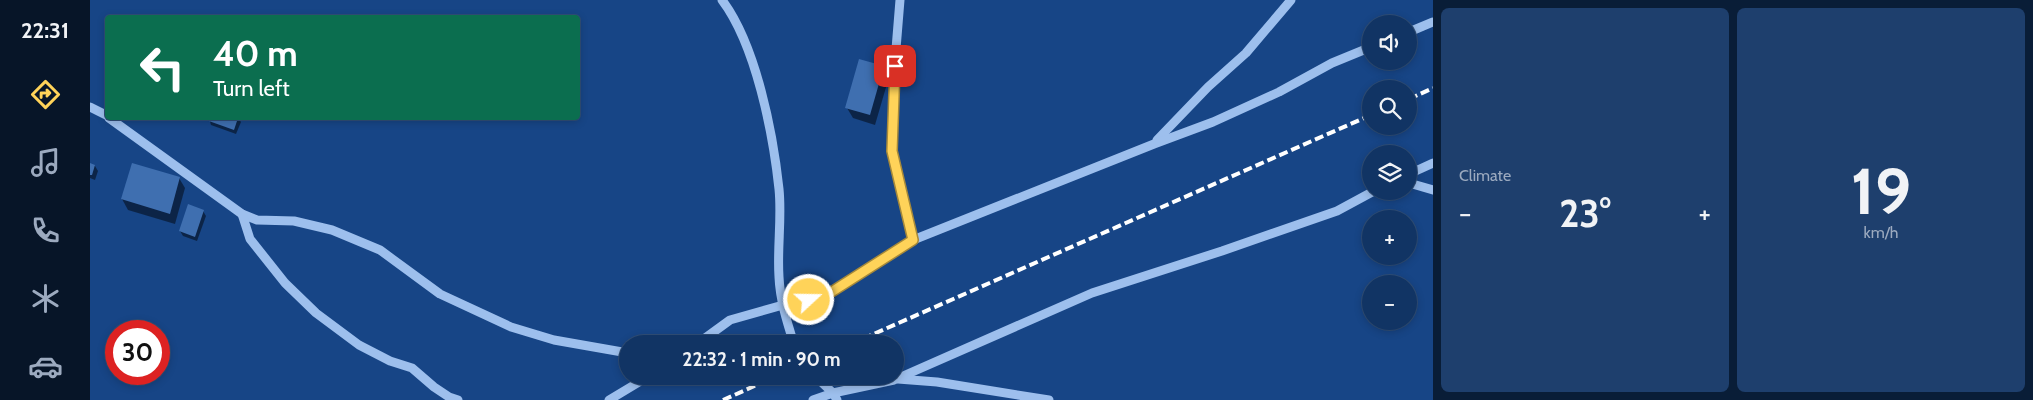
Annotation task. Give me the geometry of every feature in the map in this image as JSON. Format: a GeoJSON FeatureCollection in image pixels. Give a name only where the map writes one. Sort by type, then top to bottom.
{"type":"FeatureCollection","features":[{"type":"Feature","properties":{"kind":"street"},"geometry":{"type":"LineString","coordinates":[[722,0],[747,46],[771,135],[779,190],[779,277],[783,305],[791,335]]}},
{"type":"Feature","properties":{"kind":"street"},"geometry":{"type":"LineString","coordinates":[[900,0],[892,151],[913,240]]}},
{"type":"Feature","properties":{"kind":"street"},"geometry":{"type":"LineString","coordinates":[[1154,144],[1208,87],[1246,53],[1291,0]]}},
{"type":"Feature","properties":{"kind":"street"},"geometry":{"type":"LineString","coordinates":[[1417,29],[1433,22]]}},
{"type":"Feature","properties":{"kind":"street"},"geometry":{"type":"LineString","coordinates":[[709,335],[730,320],[783,305],[822,298],[913,240],[1213,122],[1279,92],[1332,63],[1362,51]]}},
{"type":"Feature","properties":{"kind":"street"},"geometry":{"type":"LineString","coordinates":[[90,106],[105,115]]}},
{"type":"Feature","properties":{"kind":"street"},"geometry":{"type":"LineString","coordinates":[[112,120],[242,214],[257,220],[294,221],[332,230],[380,250],[440,294],[510,327],[554,340],[619,351]]}},
{"type":"Feature","properties":{"kind":"street"},"geometry":{"type":"LineString","coordinates":[[1417,171],[1433,164]]}},
{"type":"Feature","properties":{"kind":"street"},"geometry":{"type":"LineString","coordinates":[[1417,185],[1433,190]]}},
{"type":"Feature","properties":{"kind":"street"},"geometry":{"type":"LineString","coordinates":[[904,376],[1092,294],[1337,211],[1362,197]]}},
{"type":"Feature","properties":{"kind":"street"},"geometry":{"type":"LineString","coordinates":[[242,214],[250,238],[285,283],[316,313],[359,346],[390,361],[412,368],[434,387],[449,397],[458,400]]}},
{"type":"Feature","properties":{"kind":"street"},"geometry":{"type":"LineString","coordinates":[[904,379],[937,382],[1049,400]]}},
{"type":"Feature","properties":{"kind":"street"},"geometry":{"type":"LineString","coordinates":[[609,400],[633,385]]}},
{"type":"Feature","properties":{"kind":"street"},"geometry":{"type":"LineString","coordinates":[[823,385],[835,396]]}},
{"type":"Feature","properties":{"kind":"street"},"geometry":{"type":"LineString","coordinates":[[813,400],[876,385]]}},
{"type":"Feature","properties":{"kind":"building"},"geometry":{"type":"Polygon","coordinates":[[[859,59],[884,66],[870,115],[845,108],[859,59]]]}},
{"type":"Feature","properties":{"kind":"building"},"geometry":{"type":"Polygon","coordinates":[[[206,120],[237,120],[234,130],[206,120]]]}},
{"type":"Feature","properties":{"kind":"building"},"geometry":{"type":"Polygon","coordinates":[[[90,163],[95,165],[92,175],[90,175],[90,163]]]}},
{"type":"Feature","properties":{"kind":"building"},"geometry":{"type":"Polygon","coordinates":[[[132,163],[180,177],[170,214],[121,199],[132,163]]]}},
{"type":"Feature","properties":{"kind":"building"},"geometry":{"type":"Polygon","coordinates":[[[188,204],[204,210],[195,237],[179,231],[188,204]]]}},
{"type":"Feature","properties":{"kind":"railway"},"geometry":{"type":"LineString","coordinates":[[1417,95],[1433,88]]}},
{"type":"Feature","properties":{"kind":"railway"},"geometry":{"type":"LineString","coordinates":[[871,335],[1362,119]]}},
{"type":"Feature","properties":{"kind":"railway"},"geometry":{"type":"LineString","coordinates":[[723,400],[757,385]]}},
{"type":"Feature","properties":{"kind":"route"},"geometry":{"type":"LineString","coordinates":[[809,300],[822,298],[913,240],[892,151],[895,66]]}}]}
